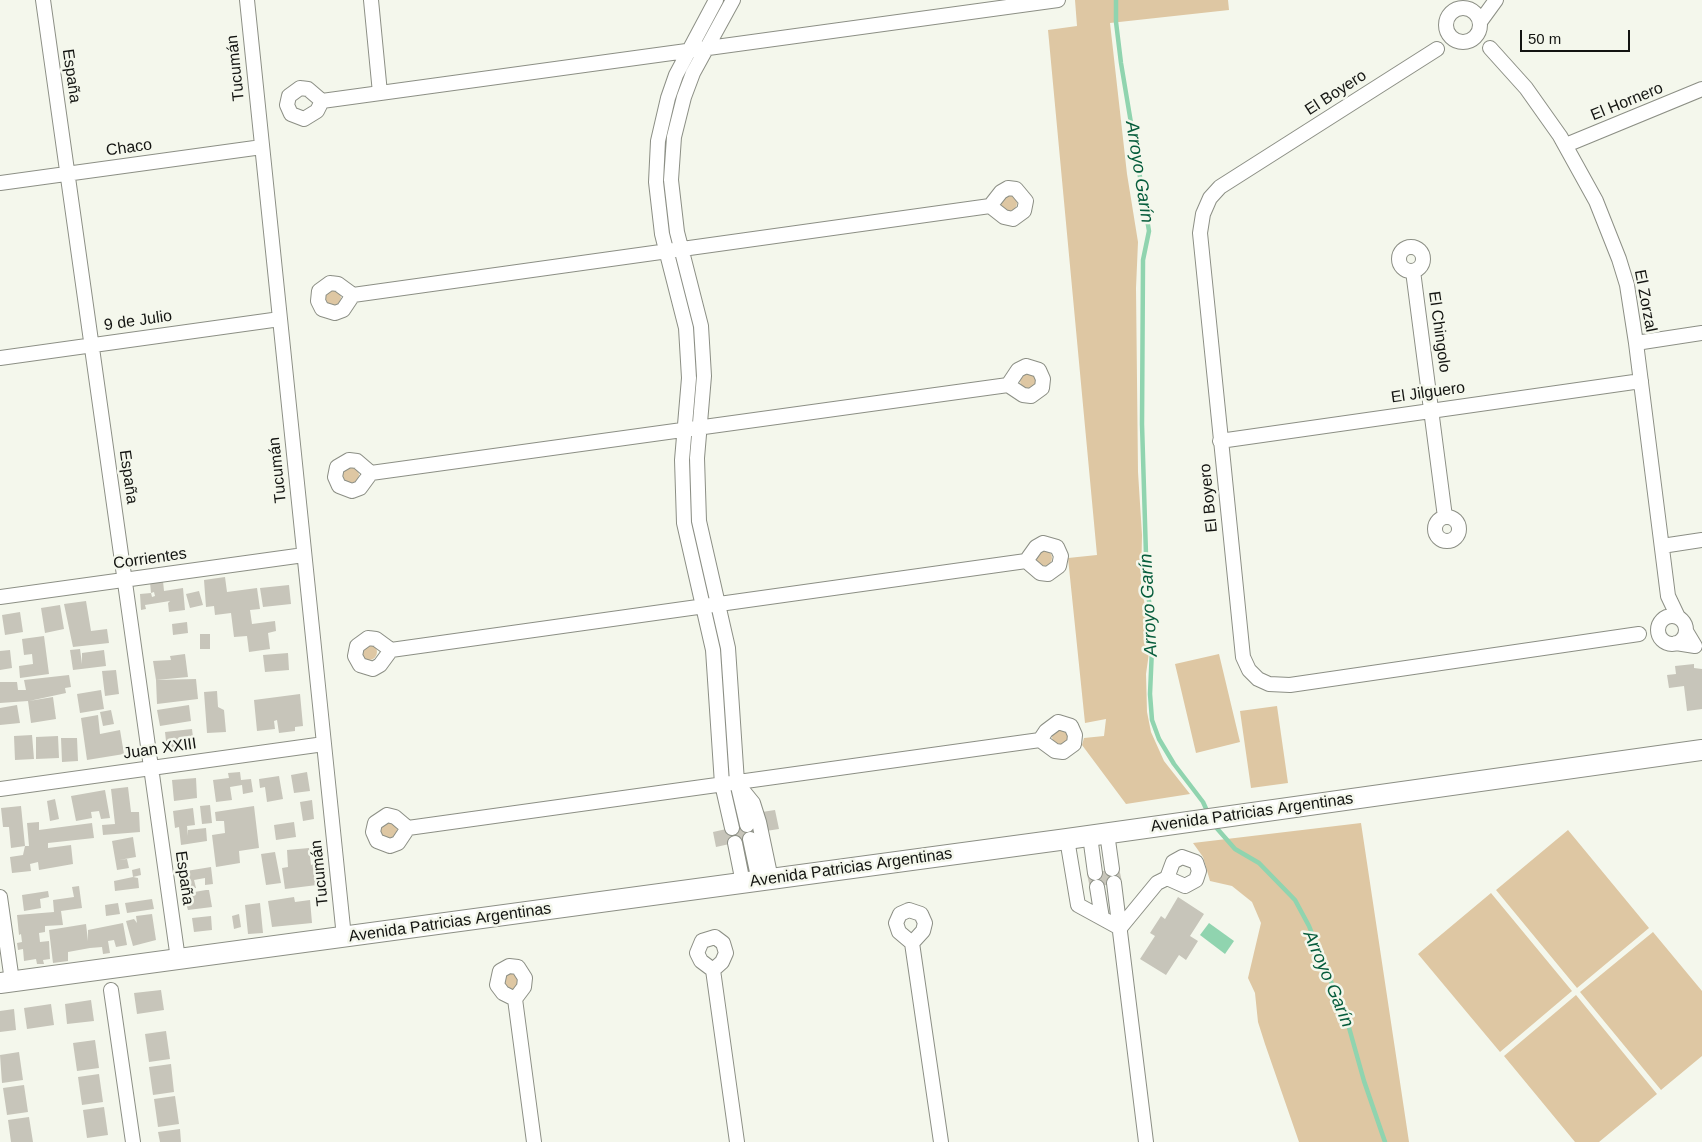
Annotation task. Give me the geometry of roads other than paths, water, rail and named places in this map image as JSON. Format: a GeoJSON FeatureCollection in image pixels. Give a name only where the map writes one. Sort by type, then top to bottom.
{"type":"FeatureCollection","features":[{"type":"Feature","properties":{"kind":"street","name":"España"},"geometry":{"type":"LineString","coordinates":[[43,0],[178,959]]}},
{"type":"Feature","properties":{"kind":"street","name":"Tucumán"},"geometry":{"type":"LineString","coordinates":[[246,0],[344,937]]}},
{"type":"Feature","properties":{"kind":"street"},"geometry":{"type":"LineString","coordinates":[[371,0],[380,93]]}},
{"type":"Feature","properties":{"kind":"street"},"geometry":{"type":"LineString","coordinates":[[716,0],[676,75],[662,119],[658,141],[658,210],[686,328],[689,378],[682,460],[684,523],[713,650],[722,784],[732,828]]}},
{"type":"Feature","properties":{"kind":"street"},"geometry":{"type":"LineString","coordinates":[[733,0],[693,73],[678,116],[674,137],[671,180],[673,208],[696,302],[703,350],[700,428],[696,458],[699,521],[728,648],[737,782],[747,825]]}},
{"type":"Feature","properties":{"kind":"street"},"geometry":{"type":"LineString","coordinates":[[322,101],[1058,0]]}},
{"type":"Feature","properties":{"kind":"street"},"geometry":{"type":"LineString","coordinates":[[1437,49],[1446,30],[1448,15],[1478,0]]}},
{"type":"Feature","properties":{"kind":"street"},"geometry":{"type":"LineString","coordinates":[[1461,42],[1474,38],[1496,0]]}},
{"type":"Feature","properties":{"kind":"street"},"geometry":{"type":"LineString","coordinates":[[1462,8],[1475,13],[1480,26]]}},
{"type":"Feature","properties":{"kind":"street","name":"El Zorzal"},"geometry":{"type":"LineString","coordinates":[[1480,26],[1490,48],[1526,88],[1566,146],[1596,201],[1619,259],[1626,285],[1636,343],[1668,596]]}},
{"type":"Feature","properties":{"kind":"street"},"geometry":{"type":"LineString","coordinates":[[1446,30],[1448,35],[1461,42],[1490,48]]}},
{"type":"Feature","properties":{"kind":"street","name":"El Boyero"},"geometry":{"type":"LineString","coordinates":[[1461,42],[1437,49],[1220,187],[1210,198],[1202,214],[1200,233],[1243,657],[1249,670],[1258,679],[1268,684],[1290,685],[1639,634]]}},
{"type":"Feature","properties":{"kind":"street","name":"El Hornero"},"geometry":{"type":"LineString","coordinates":[[1566,146],[1702,89]]}},
{"type":"Feature","properties":{"kind":"street","name":"Chaco"},"geometry":{"type":"LineString","coordinates":[[0,183],[262,146]]}},
{"type":"Feature","properties":{"kind":"street"},"geometry":{"type":"LineString","coordinates":[[353,295],[990,206]]}},
{"type":"Feature","properties":{"kind":"street","name":"El Chingolo"},"geometry":{"type":"LineString","coordinates":[[1413,271],[1445,517]]}},
{"type":"Feature","properties":{"kind":"street","name":"9 de Julio"},"geometry":{"type":"LineString","coordinates":[[0,358],[280,319]]}},
{"type":"Feature","properties":{"kind":"street"},"geometry":{"type":"LineString","coordinates":[[1636,343],[1702,333]]}},
{"type":"Feature","properties":{"kind":"street","name":"El Jilguero"},"geometry":{"type":"LineString","coordinates":[[1220,441],[1641,381]]}},
{"type":"Feature","properties":{"kind":"street"},"geometry":{"type":"LineString","coordinates":[[371,473],[1008,385]]}},
{"type":"Feature","properties":{"kind":"street"},"geometry":{"type":"LineString","coordinates":[[1662,546],[1702,540]]}},
{"type":"Feature","properties":{"kind":"street","name":"Corrientes"},"geometry":{"type":"LineString","coordinates":[[0,597],[304,555]]}},
{"type":"Feature","properties":{"kind":"street"},"geometry":{"type":"LineString","coordinates":[[390,650],[1026,561]]}},
{"type":"Feature","properties":{"kind":"street"},"geometry":{"type":"LineString","coordinates":[[1668,596],[1660,622],[1659,635],[1670,643]]}},
{"type":"Feature","properties":{"kind":"street"},"geometry":{"type":"LineString","coordinates":[[1668,596],[1678,617],[1684,623],[1686,631],[1699,648]]}},
{"type":"Feature","properties":{"kind":"street"},"geometry":{"type":"LineString","coordinates":[[1639,634],[1653,628],[1666,617],[1678,617]]}},
{"type":"Feature","properties":{"kind":"street"},"geometry":{"type":"LineString","coordinates":[[1670,643],[1683,639],[1686,631]]}},
{"type":"Feature","properties":{"kind":"street"},"geometry":{"type":"LineString","coordinates":[[1639,634],[1670,643],[1699,648]]}},
{"type":"Feature","properties":{"kind":"street"},"geometry":{"type":"LineString","coordinates":[[408,828],[1040,740]]}},
{"type":"Feature","properties":{"kind":"street","name":"Juan XXIII"},"geometry":{"type":"LineString","coordinates":[[0,789],[324,744]]}},
{"type":"Feature","properties":{"kind":"street","name":"Avenida Patricias Argentinas"},"geometry":{"type":"LineString","coordinates":[[6,982],[1067,839],[1702,750]]}},
{"type":"Feature","properties":{"kind":"street"},"geometry":{"type":"LineString","coordinates":[[737,782],[753,803],[758,881]]}},
{"type":"Feature","properties":{"kind":"street"},"geometry":{"type":"LineString","coordinates":[[1099,834],[1113,876],[1146,1142]]}},
{"type":"Feature","properties":{"kind":"street"},"geometry":{"type":"LineString","coordinates":[[1099,834],[1096,880],[1102,918]]}},
{"type":"Feature","properties":{"kind":"street"},"geometry":{"type":"LineString","coordinates":[[750,839],[758,881]]}},
{"type":"Feature","properties":{"kind":"street"},"geometry":{"type":"LineString","coordinates":[[1067,839],[1078,905],[1120,928]]}},
{"type":"Feature","properties":{"kind":"street"},"geometry":{"type":"LineString","coordinates":[[735,843],[758,881]]}},
{"type":"Feature","properties":{"kind":"street"},"geometry":{"type":"LineString","coordinates":[[1120,928],[1157,883],[1167,878]]}},
{"type":"Feature","properties":{"kind":"street"},"geometry":{"type":"LineString","coordinates":[[0,897],[6,982]]}},
{"type":"Feature","properties":{"kind":"street"},"geometry":{"type":"LineString","coordinates":[[912,943],[941,1142]]}},
{"type":"Feature","properties":{"kind":"street"},"geometry":{"type":"LineString","coordinates":[[713,970],[737,1142]]}},
{"type":"Feature","properties":{"kind":"street"},"geometry":{"type":"LineString","coordinates":[[111,990],[133,1142]]}},
{"type":"Feature","properties":{"kind":"street"},"geometry":{"type":"LineString","coordinates":[[514,999],[534,1142]]}},
{"type":"Feature","properties":{"kind":"waterway","name":"Arroyo Garín"},"geometry":{"type":"LineString","coordinates":[[1116,0],[1116,22],[1121,63],[1149,231],[1143,260],[1142,424],[1147,588],[1153,626],[1150,694],[1152,720],[1159,739],[1174,764],[1203,802],[1208,813]]}},
{"type":"Feature","properties":{"kind":"waterway","name":"Arroyo Garín"},"geometry":{"type":"LineString","coordinates":[[1214,825],[1235,849],[1259,863],[1295,900],[1309,926],[1348,1024],[1364,1081],[1385,1142]]}}]}
